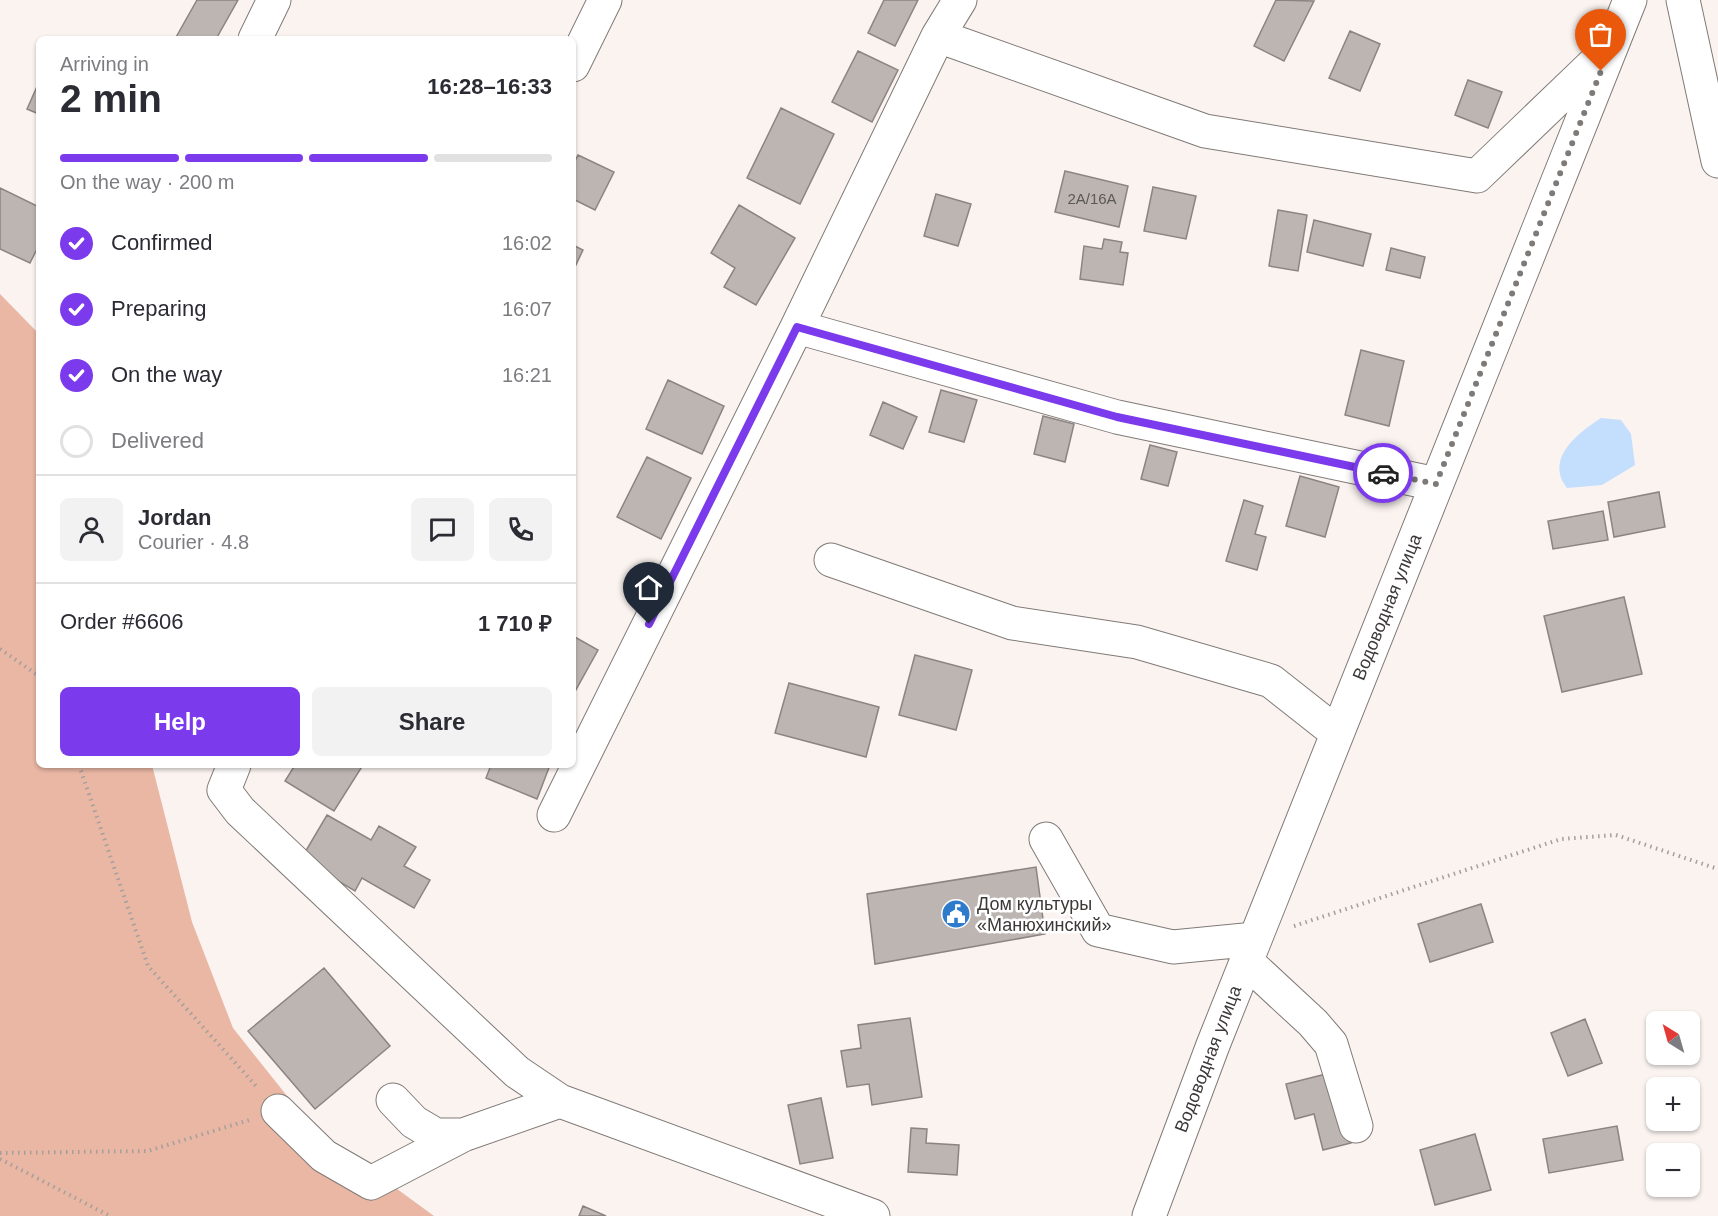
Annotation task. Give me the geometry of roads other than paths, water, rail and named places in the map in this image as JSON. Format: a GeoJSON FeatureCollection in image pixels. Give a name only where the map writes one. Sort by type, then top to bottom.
{"type":"FeatureCollection","features":[{"type":"Feature","properties":{"kind":"street"},"geometry":{"type":"LineString","coordinates":[[256,36],[274,0]]}},
{"type":"Feature","properties":{"kind":"street"},"geometry":{"type":"LineString","coordinates":[[576,59],[605,0]]}},
{"type":"Feature","properties":{"kind":"street"},"geometry":{"type":"LineString","coordinates":[[554,815],[797,327],[938,36],[960,0]]}},
{"type":"Feature","properties":{"kind":"street","name":"Водоводная улица"},"geometry":{"type":"LineString","coordinates":[[1149,1216],[1250,950],[1630,0]]}},
{"type":"Feature","properties":{"kind":"street"},"geometry":{"type":"LineString","coordinates":[[1683,0],[1718,161]]}},
{"type":"Feature","properties":{"kind":"street"},"geometry":{"type":"LineString","coordinates":[[938,36],[1205,131],[1477,176],[1609,49]]}},
{"type":"Feature","properties":{"kind":"street"},"geometry":{"type":"LineString","coordinates":[[797,327],[1117,417],[1436,484]]}},
{"type":"Feature","properties":{"kind":"street"},"geometry":{"type":"LineString","coordinates":[[831,560],[1012,623],[1137,642],[1271,681],[1337,733]]}},
{"type":"Feature","properties":{"kind":"street"},"geometry":{"type":"LineString","coordinates":[[233,768],[224,790],[240,810],[517,1072],[560,1101],[873,1216]]}},
{"type":"Feature","properties":{"kind":"street"},"geometry":{"type":"LineString","coordinates":[[1046,839],[1098,930],[1173,947],[1250,950],[1331,1044],[1356,1126]]}},
{"type":"Feature","properties":{"kind":"street"},"geometry":{"type":"LineString","coordinates":[[393,1100],[414,1122],[436,1134],[463,1135]]}},
{"type":"Feature","properties":{"kind":"street"},"geometry":{"type":"LineString","coordinates":[[278,1111],[324,1156],[371,1183],[463,1135],[560,1101]]}},
{"type":"Feature","properties":{"kind":"water"},"geometry":{"type":"Polygon","coordinates":[[[1601,418],[1621,420],[1631,434],[1635,465],[1602,485],[1567,488],[1559,467],[1562,457],[1574,439],[1601,418]]]}},
{"type":"Feature","properties":{"kind":"place","name":"Дом культуры «Манюхинский»"},"geometry":{"type":"Point","coordinates":[956,914]}}]}
